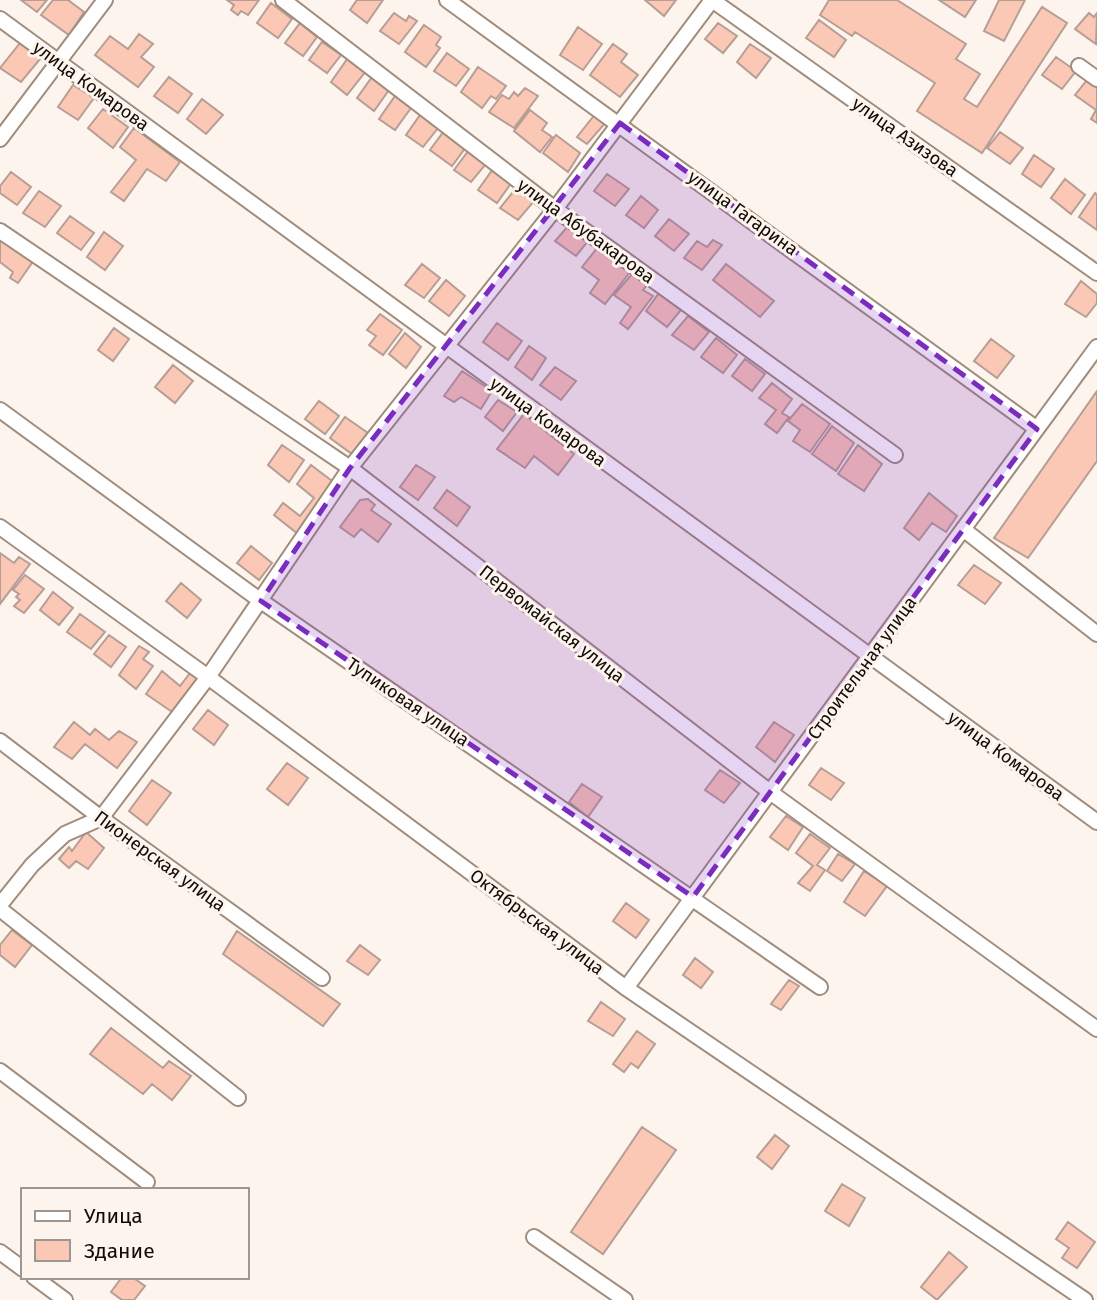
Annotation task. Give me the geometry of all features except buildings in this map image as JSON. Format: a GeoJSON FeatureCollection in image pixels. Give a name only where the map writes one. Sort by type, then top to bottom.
{"type":"FeatureCollection","features":[{"type":"Feature","properties":{"kind":"street"},"geometry":{"type":"LineString","coordinates":[[0,139],[105,0]]}},
{"type":"Feature","properties":{"kind":"street","name":"улица Абубакарова"},"geometry":{"type":"LineString","coordinates":[[283,0],[555,209],[895,455]]}},
{"type":"Feature","properties":{"kind":"street","name":"улица Гагарина"},"geometry":{"type":"LineString","coordinates":[[447,0],[620,123],[1037,429]]}},
{"type":"Feature","properties":{"kind":"street"},"geometry":{"type":"LineString","coordinates":[[238,1098],[0,907],[32,865],[65,834],[100,818],[208,677],[350,468],[555,209],[712,0]]}},
{"type":"Feature","properties":{"kind":"street","name":"улица Азизова"},"geometry":{"type":"LineString","coordinates":[[712,0],[1097,273]]}},
{"type":"Feature","properties":{"kind":"street","name":"улица Комарова"},"geometry":{"type":"LineString","coordinates":[[0,19],[1097,822]]}},
{"type":"Feature","properties":{"kind":"street"},"geometry":{"type":"LineString","coordinates":[[1079,66],[1097,79]]}},
{"type":"Feature","properties":{"kind":"street","name":"Первомайская улица"},"geometry":{"type":"LineString","coordinates":[[0,231],[350,468],[770,792],[1097,1029]]}},
{"type":"Feature","properties":{"kind":"street","name":"Строительная улица"},"geometry":{"type":"LineString","coordinates":[[626,988],[1097,347]]}},
{"type":"Feature","properties":{"kind":"street","name":"Тупиковая улица"},"geometry":{"type":"LineString","coordinates":[[0,410],[261,601],[820,987]]}},
{"type":"Feature","properties":{"kind":"street","name":"Октябрьская улица"},"geometry":{"type":"LineString","coordinates":[[0,527],[208,677],[626,988],[1085,1300]]}},
{"type":"Feature","properties":{"kind":"street"},"geometry":{"type":"LineString","coordinates":[[963,529],[1097,634]]}},
{"type":"Feature","properties":{"kind":"street","name":"Пионерская улица"},"geometry":{"type":"LineString","coordinates":[[0,741],[100,818],[322,978]]}},
{"type":"Feature","properties":{"kind":"street"},"geometry":{"type":"LineString","coordinates":[[0,1071],[147,1182]]}},
{"type":"Feature","properties":{"kind":"street"},"geometry":{"type":"LineString","coordinates":[[534,1237],[625,1300]]}},
{"type":"Feature","properties":{"kind":"street"},"geometry":{"type":"LineString","coordinates":[[0,1252],[21,1268]]}},
{"type":"Feature","properties":{"kind":"street"},"geometry":{"type":"LineString","coordinates":[[37,1279],[65,1300]]}},
{"type":"Feature","properties":{"kind":"street"},"geometry":{"type":"LineString","coordinates":[[1091,1300],[1097,1292]]}},
{"type":"Feature","properties":{"kind":"highlighted area"},"geometry":{"type":"Polygon","coordinates":[[[620,123],[1037,429],[693,897],[261,601],[350,468],[620,123]]]}}]}
